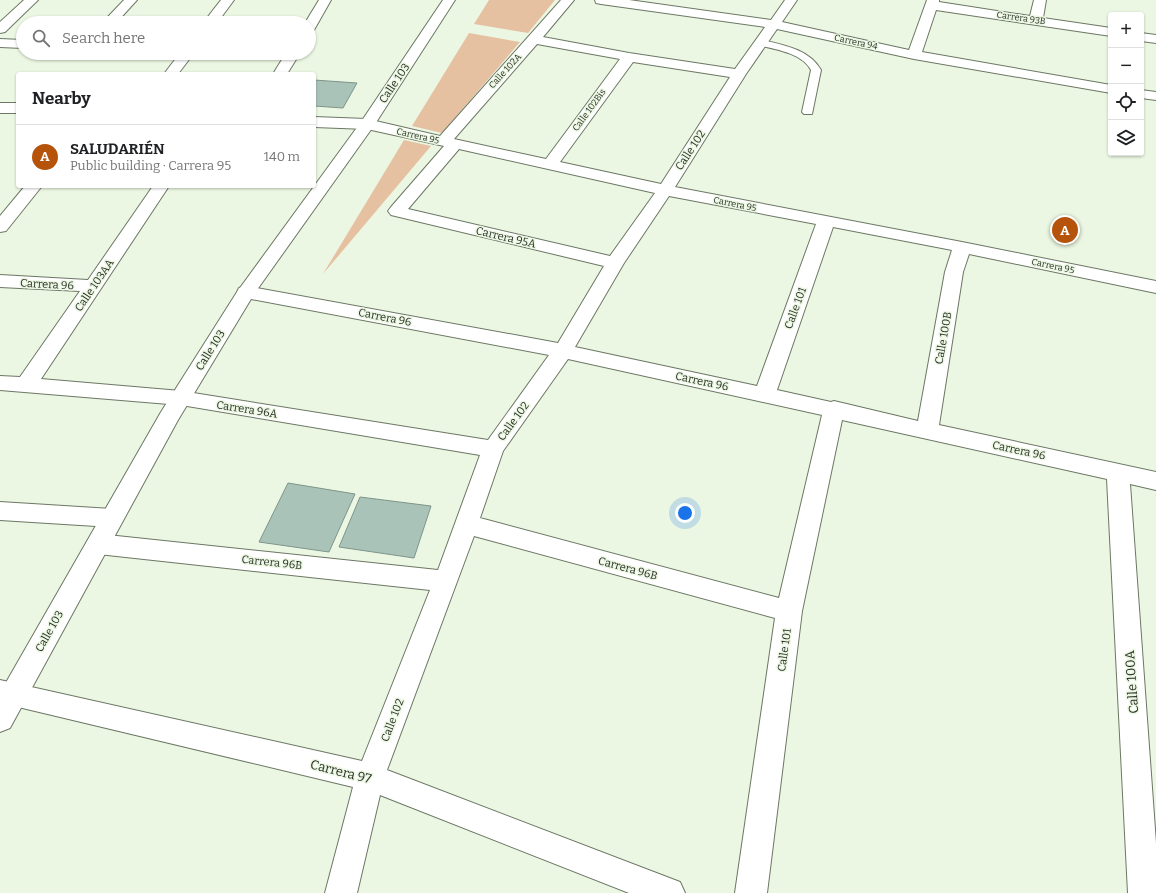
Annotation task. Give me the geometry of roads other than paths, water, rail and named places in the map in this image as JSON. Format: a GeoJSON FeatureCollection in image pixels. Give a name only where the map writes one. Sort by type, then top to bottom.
{"type":"FeatureCollection","features":[{"type":"Feature","properties":{"kind":"street"},"geometry":{"type":"LineString","coordinates":[[0,29],[32,0]]}},
{"type":"Feature","properties":{"kind":"street"},"geometry":{"type":"LineString","coordinates":[[116,16],[131,0]]}},
{"type":"Feature","properties":{"kind":"street"},"geometry":{"type":"LineString","coordinates":[[215,16],[228,0]]}},
{"type":"Feature","properties":{"kind":"street"},"geometry":{"type":"LineString","coordinates":[[316,16],[325,0]]}},
{"type":"Feature","properties":{"kind":"street","name":"Calle 103"},"geometry":{"type":"LineString","coordinates":[[0,719],[7,693],[98,544],[181,398],[246,292],[366,124],[449,0]]}},
{"type":"Feature","properties":{"kind":"street","name":"Calle 102A"},"geometry":{"type":"LineString","coordinates":[[397,211],[449,143],[568,0]]}},
{"type":"Feature","properties":{"kind":"street","name":"Carrera 94"},"geometry":{"type":"LineString","coordinates":[[601,0],[773,24],[914,54],[1108,88]]}},
{"type":"Feature","properties":{"kind":"street","name":"Calle 102"},"geometry":{"type":"LineString","coordinates":[[341,893],[370,777],[446,581],[493,448],[563,351],[615,263],[665,190],[739,74],[791,0]]}},
{"type":"Feature","properties":{"kind":"street"},"geometry":{"type":"LineString","coordinates":[[1036,20],[1040,0]]}},
{"type":"Feature","properties":{"kind":"street"},"geometry":{"type":"LineString","coordinates":[[914,54],[932,3]]}},
{"type":"Feature","properties":{"kind":"street","name":"Carrera 93B"},"geometry":{"type":"LineString","coordinates":[[932,3],[1108,32]]}},
{"type":"Feature","properties":{"kind":"street"},"geometry":{"type":"LineString","coordinates":[[1144,37],[1156,39]]}},
{"type":"Feature","properties":{"kind":"street"},"geometry":{"type":"LineString","coordinates":[[534,39],[628,57],[739,74]]}},
{"type":"Feature","properties":{"kind":"street"},"geometry":{"type":"LineString","coordinates":[[0,43],[16,44]]}},
{"type":"Feature","properties":{"kind":"street","name":"Calle 102Bis"},"geometry":{"type":"LineString","coordinates":[[550,164],[628,57]]}},
{"type":"Feature","properties":{"kind":"street"},"geometry":{"type":"LineString","coordinates":[[173,72],[182,60]]}},
{"type":"Feature","properties":{"kind":"street"},"geometry":{"type":"LineString","coordinates":[[281,72],[289,60]]}},
{"type":"Feature","properties":{"kind":"street"},"geometry":{"type":"LineString","coordinates":[[1144,94],[1156,96]]}},
{"type":"Feature","properties":{"kind":"street"},"geometry":{"type":"LineString","coordinates":[[0,108],[16,108]]}},
{"type":"Feature","properties":{"kind":"street","name":"Carrera 95"},"geometry":{"type":"LineString","coordinates":[[316,122],[366,124],[665,190],[962,247],[1156,287]]}},
{"type":"Feature","properties":{"kind":"street"},"geometry":{"type":"LineString","coordinates":[[0,227],[32,188]]}},
{"type":"Feature","properties":{"kind":"street","name":"Calle 103AA"},"geometry":{"type":"LineString","coordinates":[[26,385],[161,188]]}},
{"type":"Feature","properties":{"kind":"street","name":"Carrera 95A"},"geometry":{"type":"LineString","coordinates":[[397,211],[615,263]]}},
{"type":"Feature","properties":{"kind":"street","name":"Calle 101"},"geometry":{"type":"LineString","coordinates":[[764,394],[826,222]]}},
{"type":"Feature","properties":{"kind":"street","name":"Calle 100B"},"geometry":{"type":"LineString","coordinates":[[927,430],[954,272],[962,247]]}},
{"type":"Feature","properties":{"kind":"street","name":"Carrera 96"},"geometry":{"type":"LineString","coordinates":[[0,281],[93,286]]}},
{"type":"Feature","properties":{"kind":"street","name":"Carrera 96"},"geometry":{"type":"LineString","coordinates":[[246,292],[563,351],[1156,480]]}},
{"type":"Feature","properties":{"kind":"street","name":"Carrera 96A"},"geometry":{"type":"LineString","coordinates":[[0,383],[181,398],[493,448]]}},
{"type":"Feature","properties":{"kind":"street","name":"Calle 101"},"geometry":{"type":"LineString","coordinates":[[751,893],[789,611],[834,409]]}},
{"type":"Feature","properties":{"kind":"street","name":"Calle 100A"},"geometry":{"type":"LineString","coordinates":[[1118,472],[1144,893]]}},
{"type":"Feature","properties":{"kind":"street"},"geometry":{"type":"LineString","coordinates":[[0,511],[112,518]]}},
{"type":"Feature","properties":{"kind":"street","name":"Carrera 96B"},"geometry":{"type":"LineString","coordinates":[[466,524],[789,611]]}},
{"type":"Feature","properties":{"kind":"street","name":"Carrera 96B"},"geometry":{"type":"LineString","coordinates":[[98,544],[446,581]]}},
{"type":"Feature","properties":{"kind":"street","name":"Carrera 97"},"geometry":{"type":"LineString","coordinates":[[7,693],[370,777],[669,893]]}},
{"type":"Feature","properties":{"kind":"lane"},"geometry":{"type":"LineString","coordinates":[[762,43],[807,58],[812,62],[816,70],[808,112]]}},
{"type":"Feature","properties":{"kind":"place","name":"SALUDARIÉN"},"geometry":{"type":"Point","coordinates":[1065,230]}}]}
